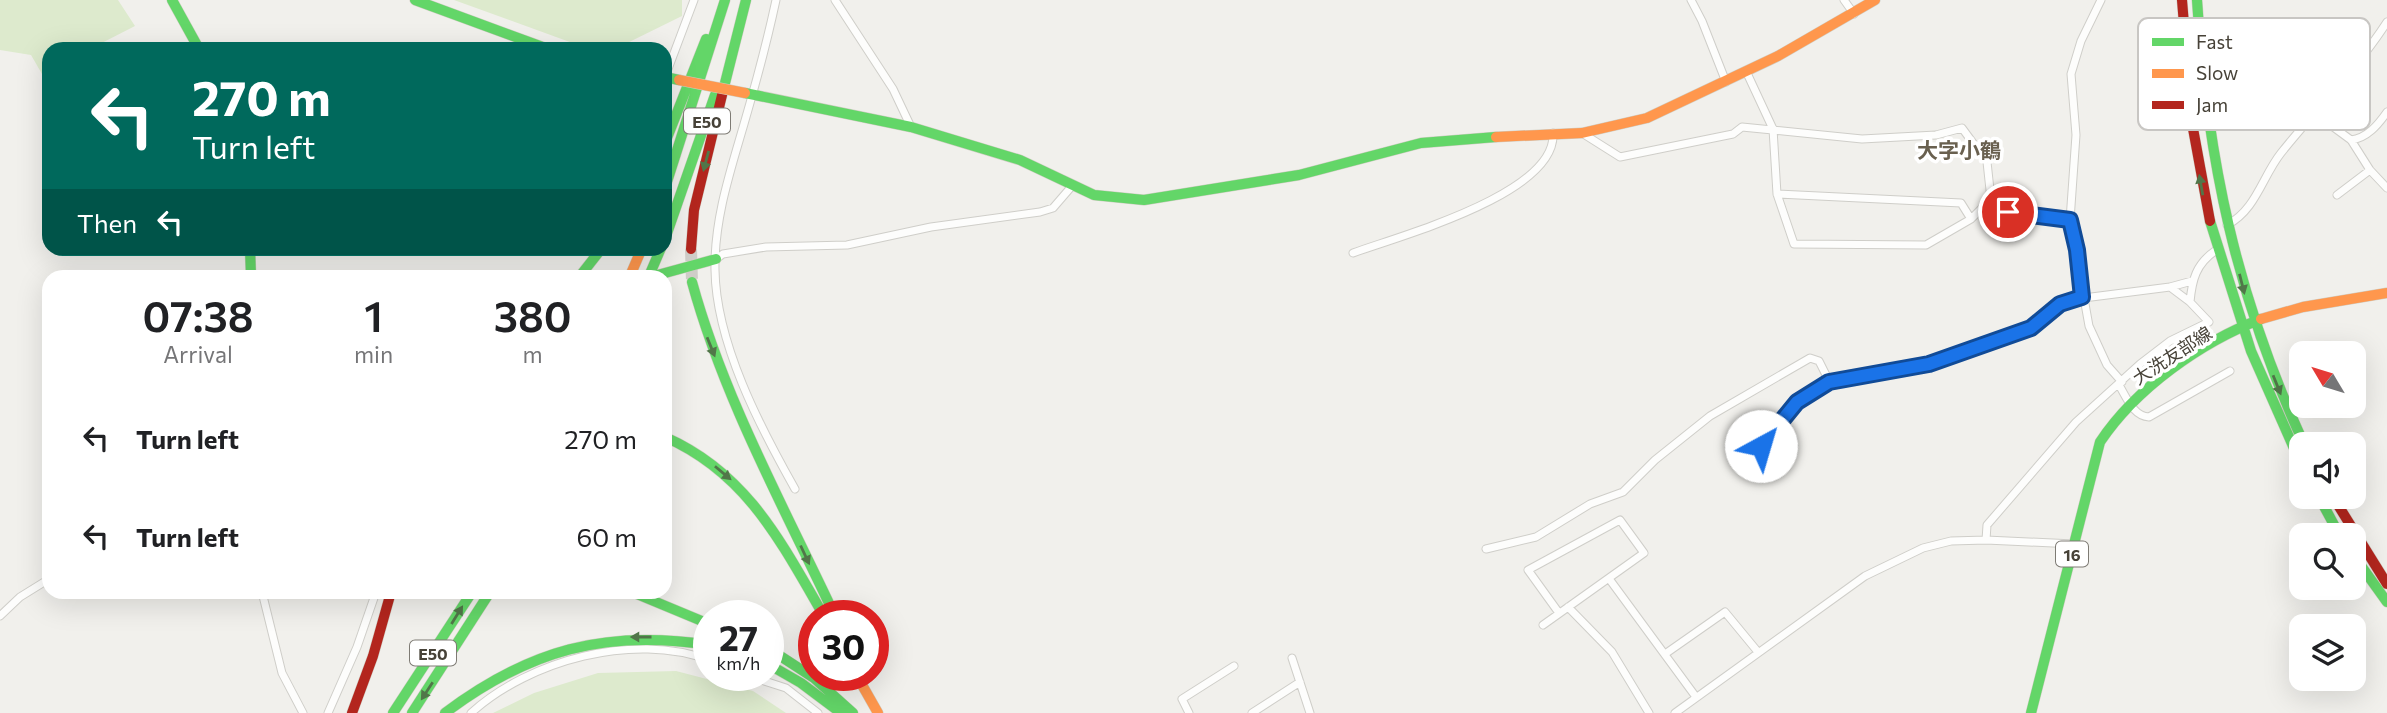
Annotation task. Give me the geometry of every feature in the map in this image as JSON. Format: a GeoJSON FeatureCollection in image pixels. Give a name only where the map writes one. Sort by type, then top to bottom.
{"type":"FeatureCollection","features":[{"type":"Feature","properties":{"kind":"main road"},"geometry":{"type":"LineString","coordinates":[[172,0],[195,42]]}},
{"type":"Feature","properties":{"kind":"main road"},"geometry":{"type":"LineString","coordinates":[[415,0],[529,42]]}},
{"type":"Feature","properties":{"kind":"main road"},"geometry":{"type":"LineString","coordinates":[[672,127],[688,90],[717,0]]}},
{"type":"Feature","properties":{"kind":"main road","name":"E50"},"geometry":{"type":"LineString","coordinates":[[672,166],[725,0]]}},
{"type":"Feature","properties":{"kind":"main road"},"geometry":{"type":"LineString","coordinates":[[691,249],[694,210],[743,0]]}},
{"type":"Feature","properties":{"kind":"main road","name":"E50"},"geometry":{"type":"LineString","coordinates":[[672,220],[702,139],[743,0]]}},
{"type":"Feature","properties":{"kind":"main road"},"geometry":{"type":"LineString","coordinates":[[672,78],[911,127],[1020,160],[1072,186],[1105,198],[1144,200],[1299,176],[1421,144],[1582,133],[1647,118],[1813,39],[1875,0]]}},
{"type":"Feature","properties":{"kind":"main road"},"geometry":{"type":"LineString","coordinates":[[2182,0],[2183,18]]}},
{"type":"Feature","properties":{"kind":"main road"},"geometry":{"type":"LineString","coordinates":[[2196,0],[2197,18]]}},
{"type":"Feature","properties":{"kind":"main road"},"geometry":{"type":"LineString","coordinates":[[2194,130],[2216,251],[2241,330],[2272,407],[2289,440]]}},
{"type":"Feature","properties":{"kind":"main road"},"geometry":{"type":"LineString","coordinates":[[2208,130],[2215,175],[2227,225],[2255,323],[2299,432]]}},
{"type":"Feature","properties":{"kind":"main road"},"geometry":{"type":"LineString","coordinates":[[585,270],[596,256]]}},
{"type":"Feature","properties":{"kind":"main road"},"geometry":{"type":"LineString","coordinates":[[672,271],[716,259]]}},
{"type":"Feature","properties":{"kind":"main road"},"geometry":{"type":"LineString","coordinates":[[692,282],[706,333],[723,377],[828,600]]}},
{"type":"Feature","properties":{"kind":"main road","name":"大洗友部線"},"geometry":{"type":"LineString","coordinates":[[2031,713],[2100,442],[2106,431],[2130,403],[2166,374],[2255,323],[2298,308],[2387,293]]}},
{"type":"Feature","properties":{"kind":"main road"},"geometry":{"type":"LineString","coordinates":[[672,440],[699,454],[740,488],[777,538],[814,600]]}},
{"type":"Feature","properties":{"kind":"main road"},"geometry":{"type":"LineString","coordinates":[[2340,509],[2387,584]]}},
{"type":"Feature","properties":{"kind":"main road"},"geometry":{"type":"LineString","coordinates":[[2366,573],[2387,602]]}},
{"type":"Feature","properties":{"kind":"main road"},"geometry":{"type":"LineString","coordinates":[[352,713],[373,656],[389,599]]}},
{"type":"Feature","properties":{"kind":"main road","name":"E50"},"geometry":{"type":"LineString","coordinates":[[393,713],[467,599]]}},
{"type":"Feature","properties":{"kind":"main road","name":"E50"},"geometry":{"type":"LineString","coordinates":[[412,713],[485,599]]}},
{"type":"Feature","properties":{"kind":"main road"},"geometry":{"type":"LineString","coordinates":[[649,599],[693,617]]}},
{"type":"Feature","properties":{"kind":"main road"},"geometry":{"type":"LineString","coordinates":[[445,713],[501,673],[569,647],[632,637],[668,638],[693,642]]}},
{"type":"Feature","properties":{"kind":"main road"},"geometry":{"type":"LineString","coordinates":[[784,658],[814,678],[853,713]]}},
{"type":"Feature","properties":{"kind":"main road"},"geometry":{"type":"LineString","coordinates":[[784,673],[801,682],[841,713]]}},
{"type":"Feature","properties":{"kind":"main road"},"geometry":{"type":"LineString","coordinates":[[866,691],[878,713]]}},
{"type":"Feature","properties":{"kind":"main road"},"geometry":{"type":"LineString","coordinates":[[873,691],[884,713]]}},
{"type":"Feature","properties":{"kind":"street"},"geometry":{"type":"LineString","coordinates":[[672,58],[694,0]]}},
{"type":"Feature","properties":{"kind":"street"},"geometry":{"type":"LineString","coordinates":[[776,0],[721,206],[716,259],[722,314],[741,377],[762,429],[795,489]]}},
{"type":"Feature","properties":{"kind":"street"},"geometry":{"type":"LineString","coordinates":[[835,0],[893,89],[911,127]]}},
{"type":"Feature","properties":{"kind":"street"},"geometry":{"type":"LineString","coordinates":[[1690,0],[1702,21],[1726,82]]}},
{"type":"Feature","properties":{"kind":"street"},"geometry":{"type":"LineString","coordinates":[[1844,0],[1854,14]]}},
{"type":"Feature","properties":{"kind":"street"},"geometry":{"type":"LineString","coordinates":[[2101,0],[2081,41],[2071,74],[2076,135],[2070,220],[2077,250],[2082,297],[2098,346],[2140,416],[2153,417],[2230,371]]}},
{"type":"Feature","properties":{"kind":"street"},"geometry":{"type":"LineString","coordinates":[[2370,48],[2387,22]]}},
{"type":"Feature","properties":{"kind":"street"},"geometry":{"type":"LineString","coordinates":[[1746,71],[1773,129],[1777,194],[1794,244],[1926,245],[1971,219],[1991,199]]}},
{"type":"Feature","properties":{"kind":"street"},"geometry":{"type":"LineString","coordinates":[[2351,140],[2359,139],[2373,129],[2387,112]]}},
{"type":"Feature","properties":{"kind":"street"},"geometry":{"type":"LineString","coordinates":[[1582,133],[1620,156],[1733,134],[1742,127],[1862,139],[1936,135],[1962,128],[1987,162],[1991,199],[2008,212],[2070,220]]}},
{"type":"Feature","properties":{"kind":"street"},"geometry":{"type":"LineString","coordinates":[[2227,225],[2238,220],[2254,200],[2270,167],[2303,130]]}},
{"type":"Feature","properties":{"kind":"street"},"geometry":{"type":"LineString","coordinates":[[2338,130],[2351,140],[2370,170],[2387,188]]}},
{"type":"Feature","properties":{"kind":"street"},"geometry":{"type":"LineString","coordinates":[[1353,253],[1452,218],[1514,190],[1546,157],[1554,144],[1553,134]]}},
{"type":"Feature","properties":{"kind":"street"},"geometry":{"type":"LineString","coordinates":[[2337,195],[2370,170]]}},
{"type":"Feature","properties":{"kind":"street"},"geometry":{"type":"LineString","coordinates":[[716,259],[723,254],[766,247],[847,245],[931,227],[1040,212],[1053,208],[1072,186]]}},
{"type":"Feature","properties":{"kind":"street"},"geometry":{"type":"LineString","coordinates":[[1777,194],[1961,203],[1971,219]]}},
{"type":"Feature","properties":{"kind":"street"},"geometry":{"type":"LineString","coordinates":[[2190,302],[2192,281],[2203,260],[2216,251]]}},
{"type":"Feature","properties":{"kind":"street"},"geometry":{"type":"LineString","coordinates":[[1748,469],[1761,446],[1797,402],[1829,382],[1929,364],[2031,328],[2060,304],[2082,297],[2170,287],[2192,281]]}},
{"type":"Feature","properties":{"kind":"street"},"geometry":{"type":"LineString","coordinates":[[1986,540],[1987,525],[2061,439],[2170,341],[2210,322],[2170,287]]}},
{"type":"Feature","properties":{"kind":"street"},"geometry":{"type":"LineString","coordinates":[[1486,549],[1536,537],[1590,504],[1623,492],[1655,460],[1710,416],[1810,358],[1819,361],[1829,382]]}},
{"type":"Feature","properties":{"kind":"street"},"geometry":{"type":"LineString","coordinates":[[1543,625],[1610,580],[1644,553],[1620,520],[1528,570],[1559,613]]}},
{"type":"Feature","properties":{"kind":"street"},"geometry":{"type":"LineString","coordinates":[[1675,713],[1855,583],[1885,566],[1935,544],[1986,540],[2074,544]]}},
{"type":"Feature","properties":{"kind":"street"},"geometry":{"type":"LineString","coordinates":[[1610,580],[1696,697]]}},
{"type":"Feature","properties":{"kind":"street"},"geometry":{"type":"LineString","coordinates":[[0,616],[20,597],[42,583]]}},
{"type":"Feature","properties":{"kind":"street"},"geometry":{"type":"LineString","coordinates":[[264,599],[282,673],[303,713]]}},
{"type":"Feature","properties":{"kind":"street"},"geometry":{"type":"LineString","coordinates":[[328,713],[357,647],[374,599]]}},
{"type":"Feature","properties":{"kind":"street"},"geometry":{"type":"LineString","coordinates":[[1568,607],[1612,652],[1649,713]]}},
{"type":"Feature","properties":{"kind":"street"},"geometry":{"type":"LineString","coordinates":[[1665,654],[1725,612],[1758,652]]}},
{"type":"Feature","properties":{"kind":"street"},"geometry":{"type":"LineString","coordinates":[[471,713],[490,696],[518,680],[582,658],[621,651],[664,650],[693,656]]}},
{"type":"Feature","properties":{"kind":"street"},"geometry":{"type":"LineString","coordinates":[[1292,658],[1310,713]]}},
{"type":"Feature","properties":{"kind":"street"},"geometry":{"type":"LineString","coordinates":[[1189,713],[1182,699],[1234,666]]}},
{"type":"Feature","properties":{"kind":"street"},"geometry":{"type":"LineString","coordinates":[[1252,713],[1300,682]]}},
{"type":"Feature","properties":{"kind":"street"},"geometry":{"type":"LineString","coordinates":[[784,687],[818,713]]}},
{"type":"Feature","properties":{"kind":"green space"},"geometry":{"type":"Polygon","coordinates":[[[0,0],[118,0],[135,26],[104,42],[42,42],[42,74],[31,55],[0,50],[0,0]]]}},
{"type":"Feature","properties":{"kind":"green space"},"geometry":{"type":"Polygon","coordinates":[[[454,0],[682,0],[682,16],[629,42],[570,42],[454,0]]]}},
{"type":"Feature","properties":{"kind":"green space"},"geometry":{"type":"Polygon","coordinates":[[[676,671],[693,675],[693,691],[753,691],[786,713],[493,713],[534,693],[598,673],[676,671]]]}},
{"type":"Feature","properties":{"kind":"tunnel"},"geometry":{"type":"LineString","coordinates":[[691,249],[692,282]]}},
{"type":"Feature","properties":{"kind":"traffic: fast"},"geometry":{"type":"LineString","coordinates":[[172,0],[195,42]]}},
{"type":"Feature","properties":{"kind":"traffic: fast"},"geometry":{"type":"LineString","coordinates":[[415,0],[529,42]]}},
{"type":"Feature","properties":{"kind":"traffic: fast"},"geometry":{"type":"LineString","coordinates":[[672,166],[725,0]]}},
{"type":"Feature","properties":{"kind":"traffic: fast"},"geometry":{"type":"LineString","coordinates":[[723,91],[746,0]]}},
{"type":"Feature","properties":{"kind":"traffic: fast"},"geometry":{"type":"LineString","coordinates":[[2197,0],[2199,18]]}},
{"type":"Feature","properties":{"kind":"traffic: fast"},"geometry":{"type":"LineString","coordinates":[[672,125],[706,39]]}},
{"type":"Feature","properties":{"kind":"traffic: fast"},"geometry":{"type":"LineString","coordinates":[[672,78],[679,80]]}},
{"type":"Feature","properties":{"kind":"traffic: fast"},"geometry":{"type":"LineString","coordinates":[[745,93],[911,127],[1020,160],[1094,195],[1144,200],[1299,175],[1421,143],[1496,137]]}},
{"type":"Feature","properties":{"kind":"traffic: fast"},"geometry":{"type":"LineString","coordinates":[[672,219],[715,95]]}},
{"type":"Feature","properties":{"kind":"traffic: fast"},"geometry":{"type":"LineString","coordinates":[[2211,130],[2229,227],[2243,282],[2260,336],[2299,432]]}},
{"type":"Feature","properties":{"kind":"traffic: fast"},"geometry":{"type":"LineString","coordinates":[[2210,221],[2251,351],[2289,437]]}},
{"type":"Feature","properties":{"kind":"traffic: fast"},"geometry":{"type":"LineString","coordinates":[[250,256],[251,270]]}},
{"type":"Feature","properties":{"kind":"traffic: fast"},"geometry":{"type":"LineString","coordinates":[[585,270],[596,256]]}},
{"type":"Feature","properties":{"kind":"traffic: fast"},"geometry":{"type":"LineString","coordinates":[[652,270],[658,256]]}},
{"type":"Feature","properties":{"kind":"traffic: fast"},"geometry":{"type":"LineString","coordinates":[[672,271],[716,259]]}},
{"type":"Feature","properties":{"kind":"traffic: fast"},"geometry":{"type":"LineString","coordinates":[[692,282],[705,325],[738,410],[827,600]]}},
{"type":"Feature","properties":{"kind":"traffic: fast"},"geometry":{"type":"LineString","coordinates":[[2031,713],[2100,442],[2115,422],[2151,385],[2216,340],[2261,319]]}},
{"type":"Feature","properties":{"kind":"traffic: fast"},"geometry":{"type":"LineString","coordinates":[[672,441],[694,452],[740,490],[776,536],[815,600]]}},
{"type":"Feature","properties":{"kind":"traffic: fast"},"geometry":{"type":"LineString","coordinates":[[2325,509],[2333,523]]}},
{"type":"Feature","properties":{"kind":"traffic: fast"},"geometry":{"type":"LineString","coordinates":[[2366,573],[2387,602]]}},
{"type":"Feature","properties":{"kind":"traffic: fast"},"geometry":{"type":"LineString","coordinates":[[393,713],[467,599]]}},
{"type":"Feature","properties":{"kind":"traffic: fast"},"geometry":{"type":"LineString","coordinates":[[412,713],[485,599]]}},
{"type":"Feature","properties":{"kind":"traffic: fast"},"geometry":{"type":"LineString","coordinates":[[649,599],[693,617]]}},
{"type":"Feature","properties":{"kind":"traffic: fast"},"geometry":{"type":"LineString","coordinates":[[445,713],[476,691],[507,674],[570,649],[636,640],[693,643]]}},
{"type":"Feature","properties":{"kind":"traffic: fast"},"geometry":{"type":"LineString","coordinates":[[784,658],[814,678],[853,713]]}},
{"type":"Feature","properties":{"kind":"traffic: fast"},"geometry":{"type":"LineString","coordinates":[[784,673],[841,713]]}},
{"type":"Feature","properties":{"kind":"traffic: slow"},"geometry":{"type":"LineString","coordinates":[[1496,137],[1582,133],[1647,118],[1778,56],[1875,0]]}},
{"type":"Feature","properties":{"kind":"traffic: slow"},"geometry":{"type":"LineString","coordinates":[[679,80],[745,93]]}},
{"type":"Feature","properties":{"kind":"traffic: slow"},"geometry":{"type":"LineString","coordinates":[[633,270],[639,256]]}},
{"type":"Feature","properties":{"kind":"traffic: slow"},"geometry":{"type":"LineString","coordinates":[[2261,319],[2303,307],[2387,293]]}},
{"type":"Feature","properties":{"kind":"traffic: slow"},"geometry":{"type":"LineString","coordinates":[[866,691],[878,713]]}},
{"type":"Feature","properties":{"kind":"traffic: jam"},"geometry":{"type":"LineString","coordinates":[[2182,0],[2183,18]]}},
{"type":"Feature","properties":{"kind":"traffic: jam"},"geometry":{"type":"LineString","coordinates":[[691,249],[694,210],[723,91]]}},
{"type":"Feature","properties":{"kind":"traffic: jam"},"geometry":{"type":"LineString","coordinates":[[2193,130],[2210,221]]}},
{"type":"Feature","properties":{"kind":"traffic: jam"},"geometry":{"type":"LineString","coordinates":[[2340,509],[2387,584]]}},
{"type":"Feature","properties":{"kind":"traffic: jam"},"geometry":{"type":"LineString","coordinates":[[352,713],[373,656],[389,599]]}},
{"type":"Feature","properties":{"kind":"district","name":"大字小鶴"},"geometry":{"type":"Point","coordinates":[1959,149]}},
{"type":"Feature","properties":{"kind":"route"},"geometry":{"type":"LineString","coordinates":[[1761,446],[1797,402],[1829,382],[1904,366],[1929,364],[2031,328],[2060,304],[2082,297],[2077,250],[2070,220],[2008,212]]}}]}
